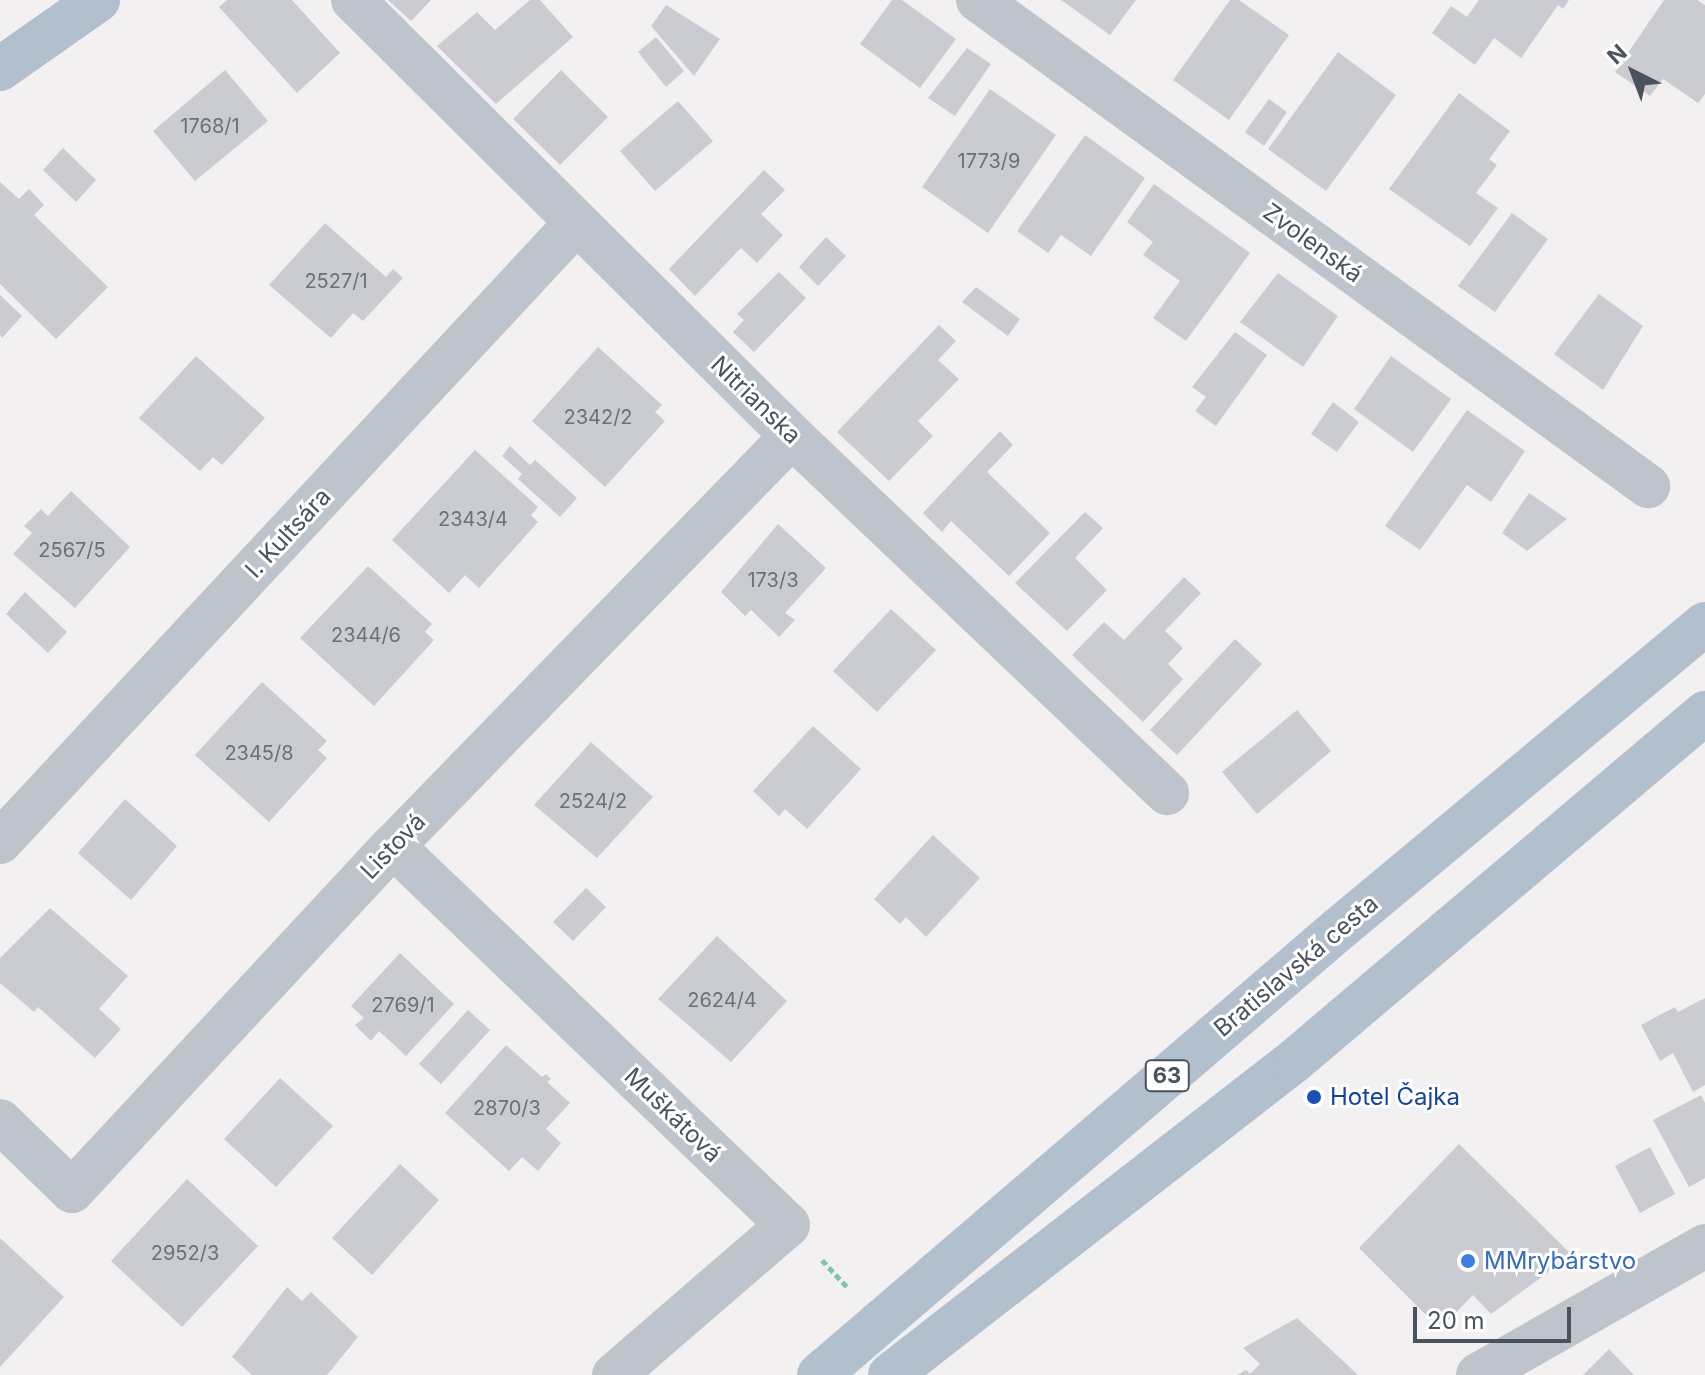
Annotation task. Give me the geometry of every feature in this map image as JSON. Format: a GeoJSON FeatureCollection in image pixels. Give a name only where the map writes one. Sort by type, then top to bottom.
{"type":"FeatureCollection","features":[{"type":"Feature","properties":{"kind":"main road"},"geometry":{"type":"LineString","coordinates":[[0,69],[98,0]]}},
{"type":"Feature","properties":{"kind":"main road","name":"Bratislavská cesta"},"geometry":{"type":"LineString","coordinates":[[819,1375],[1340,928],[1705,624]]}},
{"type":"Feature","properties":{"kind":"main road"},"geometry":{"type":"LineString","coordinates":[[890,1375],[1294,1061],[1705,713]]}},
{"type":"Feature","properties":{"kind":"street","name":"Nitrianska"},"geometry":{"type":"LineString","coordinates":[[353,0],[575,224],[792,436],[1167,793]]}},
{"type":"Feature","properties":{"kind":"street","name":"Zvolenská"},"geometry":{"type":"LineString","coordinates":[[978,0],[1648,486]]}},
{"type":"Feature","properties":{"kind":"street","name":"I. Kultsára"},"geometry":{"type":"LineString","coordinates":[[0,842],[575,224]]}},
{"type":"Feature","properties":{"kind":"street","name":"Listová"},"geometry":{"type":"LineString","coordinates":[[0,1121],[72,1191],[393,846],[792,436]]}},
{"type":"Feature","properties":{"kind":"street","name":"Muškátová"},"geometry":{"type":"LineString","coordinates":[[393,846],[788,1225],[614,1375]]}},
{"type":"Feature","properties":{"kind":"street"},"geometry":{"type":"LineString","coordinates":[[1478,1375],[1705,1246]]}},
{"type":"Feature","properties":{"kind":"building"},"geometry":{"type":"Polygon","coordinates":[[[227,0],[292,0],[340,53],[297,93],[219,7],[227,0]]]}},
{"type":"Feature","properties":{"kind":"building"},"geometry":{"type":"Polygon","coordinates":[[[388,0],[431,0],[411,21],[388,0]]]}},
{"type":"Feature","properties":{"kind":"building"},"geometry":{"type":"Polygon","coordinates":[[[530,0],[540,0],[573,37],[496,104],[437,46],[477,12],[495,30],[530,0]]]}},
{"type":"Feature","properties":{"kind":"building"},"geometry":{"type":"Polygon","coordinates":[[[892,0],[902,0],[956,39],[920,88],[860,44],[892,0]]]}},
{"type":"Feature","properties":{"kind":"building"},"geometry":{"type":"Polygon","coordinates":[[[1061,0],[1136,0],[1110,35],[1061,0]]]}},
{"type":"Feature","properties":{"kind":"building"},"geometry":{"type":"Polygon","coordinates":[[[1230,0],[1239,0],[1289,35],[1229,120],[1173,80],[1230,0]]]}},
{"type":"Feature","properties":{"kind":"building"},"geometry":{"type":"Polygon","coordinates":[[[1479,0],[1569,0],[1563,9],[1558,5],[1521,58],[1494,38],[1475,65],[1432,33],[1451,6],[1467,17],[1479,0]]]}},
{"type":"Feature","properties":{"kind":"building"},"geometry":{"type":"Polygon","coordinates":[[[1664,0],[1697,0],[1705,5],[1705,94],[1698,103],[1663,79],[1650,96],[1615,72],[1664,0]]]}},
{"type":"Feature","properties":{"kind":"building"},"geometry":{"type":"Polygon","coordinates":[[[666,5],[720,39],[694,76],[651,26],[666,5]]]}},
{"type":"Feature","properties":{"kind":"building"},"geometry":{"type":"Polygon","coordinates":[[[656,37],[684,71],[666,87],[638,52],[656,37]]]}},
{"type":"Feature","properties":{"kind":"building"},"geometry":{"type":"Polygon","coordinates":[[[967,48],[991,64],[955,116],[928,98],[967,48]]]}},
{"type":"Feature","properties":{"kind":"building"},"geometry":{"type":"Polygon","coordinates":[[[1338,52],[1396,95],[1326,191],[1268,149],[1338,52]]]}},
{"type":"Feature","properties":{"kind":"building"},"geometry":{"type":"Polygon","coordinates":[[[225,70],[268,121],[195,181],[153,131],[225,70]]]}},
{"type":"Feature","properties":{"kind":"building"},"geometry":{"type":"Polygon","coordinates":[[[561,70],[608,117],[560,165],[513,119],[561,70]]]}},
{"type":"Feature","properties":{"kind":"building"},"geometry":{"type":"Polygon","coordinates":[[[990,89],[1056,135],[988,233],[922,187],[990,89]]]}},
{"type":"Feature","properties":{"kind":"building"},"geometry":{"type":"Polygon","coordinates":[[[1459,93],[1510,131],[1489,159],[1497,165],[1476,193],[1498,208],[1470,246],[1389,189],[1459,93]]]}},
{"type":"Feature","properties":{"kind":"building"},"geometry":{"type":"Polygon","coordinates":[[[1269,99],[1287,112],[1264,146],[1245,132],[1269,99]]]}},
{"type":"Feature","properties":{"kind":"building"},"geometry":{"type":"Polygon","coordinates":[[[678,101],[713,141],[655,191],[620,151],[678,101]]]}},
{"type":"Feature","properties":{"kind":"building"},"geometry":{"type":"Polygon","coordinates":[[[1085,135],[1145,178],[1091,256],[1061,235],[1048,253],[1017,231],[1085,135]]]}},
{"type":"Feature","properties":{"kind":"building"},"geometry":{"type":"Polygon","coordinates":[[[63,148],[96,180],[76,202],[43,170],[63,148]]]}},
{"type":"Feature","properties":{"kind":"building"},"geometry":{"type":"Polygon","coordinates":[[[764,170],[785,190],[761,214],[783,235],[757,263],[741,248],[695,296],[669,269],[764,170]]]}},
{"type":"Feature","properties":{"kind":"building"},"geometry":{"type":"Polygon","coordinates":[[[0,182],[19,199],[29,189],[44,205],[34,215],[108,287],[56,339],[0,284],[0,182]]]}},
{"type":"Feature","properties":{"kind":"building"},"geometry":{"type":"Polygon","coordinates":[[[1154,184],[1250,253],[1186,341],[1153,318],[1180,281],[1143,255],[1153,242],[1127,222],[1154,184]]]}},
{"type":"Feature","properties":{"kind":"building"},"geometry":{"type":"Polygon","coordinates":[[[1512,213],[1548,239],[1495,312],[1458,286],[1512,213]]]}},
{"type":"Feature","properties":{"kind":"building"},"geometry":{"type":"Polygon","coordinates":[[[325,223],[386,277],[393,269],[403,278],[363,321],[353,313],[331,338],[269,285],[325,223]]]}},
{"type":"Feature","properties":{"kind":"building"},"geometry":{"type":"Polygon","coordinates":[[[826,237],[846,256],[818,286],[799,267],[826,237]]]}},
{"type":"Feature","properties":{"kind":"building"},"geometry":{"type":"Polygon","coordinates":[[[779,272],[806,298],[754,352],[733,332],[744,320],[737,314],[779,272]]]}},
{"type":"Feature","properties":{"kind":"building"},"geometry":{"type":"Polygon","coordinates":[[[1278,273],[1338,316],[1303,367],[1240,322],[1278,273]]]}},
{"type":"Feature","properties":{"kind":"building"},"geometry":{"type":"Polygon","coordinates":[[[976,287],[1020,319],[1008,336],[962,302],[976,287]]]}},
{"type":"Feature","properties":{"kind":"building"},"geometry":{"type":"Polygon","coordinates":[[[1599,294],[1643,326],[1603,390],[1554,354],[1599,294]]]}},
{"type":"Feature","properties":{"kind":"building"},"geometry":{"type":"Polygon","coordinates":[[[0,295],[22,316],[2,338],[0,335],[0,295]]]}},
{"type":"Feature","properties":{"kind":"building"},"geometry":{"type":"Polygon","coordinates":[[[939,325],[956,341],[938,360],[959,379],[918,421],[933,436],[889,481],[837,432],[939,325]]]}},
{"type":"Feature","properties":{"kind":"building"},"geometry":{"type":"Polygon","coordinates":[[[1235,332],[1267,355],[1216,426],[1195,411],[1206,397],[1192,387],[1235,332]]]}},
{"type":"Feature","properties":{"kind":"building"},"geometry":{"type":"Polygon","coordinates":[[[598,347],[662,405],[655,412],[665,421],[605,487],[532,421],[598,347]]]}},
{"type":"Feature","properties":{"kind":"building"},"geometry":{"type":"Polygon","coordinates":[[[196,356],[265,418],[222,465],[213,457],[200,471],[139,418],[196,356]]]}},
{"type":"Feature","properties":{"kind":"building"},"geometry":{"type":"Polygon","coordinates":[[[1391,356],[1451,399],[1413,452],[1354,409],[1391,356]]]}},
{"type":"Feature","properties":{"kind":"building"},"geometry":{"type":"Polygon","coordinates":[[[1333,402],[1359,422],[1337,452],[1311,434],[1333,402]]]}},
{"type":"Feature","properties":{"kind":"building"},"geometry":{"type":"Polygon","coordinates":[[[1467,410],[1525,451],[1491,502],[1467,485],[1420,550],[1385,526],[1467,410]]]}},
{"type":"Feature","properties":{"kind":"building"},"geometry":{"type":"Polygon","coordinates":[[[1000,431],[1013,445],[987,472],[1050,533],[1009,576],[951,521],[942,532],[923,513],[1000,431]]]}},
{"type":"Feature","properties":{"kind":"building"},"geometry":{"type":"Polygon","coordinates":[[[510,446],[530,465],[535,460],[577,498],[560,517],[518,479],[522,474],[502,456],[510,446]]]}},
{"type":"Feature","properties":{"kind":"building"},"geometry":{"type":"Polygon","coordinates":[[[475,450],[538,507],[531,515],[538,522],[479,588],[465,575],[449,593],[392,540],[475,450]]]}},
{"type":"Feature","properties":{"kind":"building"},"geometry":{"type":"Polygon","coordinates":[[[71,491],[130,547],[75,608],[13,554],[32,533],[24,526],[41,509],[48,516],[71,491]]]}},
{"type":"Feature","properties":{"kind":"building"},"geometry":{"type":"Polygon","coordinates":[[[1529,493],[1567,519],[1527,551],[1502,533],[1529,493]]]}},
{"type":"Feature","properties":{"kind":"building"},"geometry":{"type":"Polygon","coordinates":[[[1085,512],[1103,528],[1075,558],[1107,590],[1067,631],[1015,583],[1085,512]]]}},
{"type":"Feature","properties":{"kind":"building"},"geometry":{"type":"Polygon","coordinates":[[[778,524],[826,568],[785,613],[795,620],[779,637],[751,610],[745,616],[721,592],[778,524]]]}},
{"type":"Feature","properties":{"kind":"building"},"geometry":{"type":"Polygon","coordinates":[[[368,566],[432,624],[425,632],[434,640],[374,706],[300,638],[368,566]]]}},
{"type":"Feature","properties":{"kind":"building"},"geometry":{"type":"Polygon","coordinates":[[[1184,577],[1201,593],[1165,631],[1183,648],[1168,664],[1183,679],[1143,722],[1072,655],[1104,622],[1124,640],[1184,577]]]}},
{"type":"Feature","properties":{"kind":"building"},"geometry":{"type":"Polygon","coordinates":[[[25,592],[67,632],[48,653],[6,614],[25,592]]]}},
{"type":"Feature","properties":{"kind":"building"},"geometry":{"type":"Polygon","coordinates":[[[891,609],[936,650],[877,712],[833,671],[891,609]]]}},
{"type":"Feature","properties":{"kind":"building"},"geometry":{"type":"Polygon","coordinates":[[[1235,639],[1262,664],[1177,755],[1150,730],[1235,639]]]}},
{"type":"Feature","properties":{"kind":"building"},"geometry":{"type":"Polygon","coordinates":[[[262,682],[327,741],[318,750],[327,758],[269,822],[195,755],[262,682]]]}},
{"type":"Feature","properties":{"kind":"building"},"geometry":{"type":"Polygon","coordinates":[[[1297,710],[1331,751],[1257,814],[1222,772],[1297,710]]]}},
{"type":"Feature","properties":{"kind":"building"},"geometry":{"type":"Polygon","coordinates":[[[813,726],[861,769],[807,829],[785,809],[779,816],[753,791],[813,726]]]}},
{"type":"Feature","properties":{"kind":"building"},"geometry":{"type":"Polygon","coordinates":[[[591,742],[653,797],[597,858],[534,805],[591,742]]]}},
{"type":"Feature","properties":{"kind":"building"},"geometry":{"type":"Polygon","coordinates":[[[125,799],[177,846],[131,900],[78,853],[125,799]]]}},
{"type":"Feature","properties":{"kind":"building"},"geometry":{"type":"Polygon","coordinates":[[[933,835],[980,878],[926,937],[906,917],[900,924],[874,899],[933,835]]]}},
{"type":"Feature","properties":{"kind":"building"},"geometry":{"type":"Polygon","coordinates":[[[586,888],[606,907],[573,941],[553,922],[586,888]]]}},
{"type":"Feature","properties":{"kind":"building"},"geometry":{"type":"Polygon","coordinates":[[[50,908],[128,976],[99,1009],[121,1029],[95,1058],[38,1007],[34,1012],[0,983],[0,958],[50,908]]]}},
{"type":"Feature","properties":{"kind":"building"},"geometry":{"type":"Polygon","coordinates":[[[717,936],[787,1001],[731,1062],[658,999],[717,936]]]}},
{"type":"Feature","properties":{"kind":"building"},"geometry":{"type":"Polygon","coordinates":[[[400,953],[454,1004],[406,1056],[379,1031],[371,1041],[355,1025],[364,1018],[351,1006],[400,953]]]}},
{"type":"Feature","properties":{"kind":"building"},"geometry":{"type":"Polygon","coordinates":[[[1705,998],[1705,1085],[1693,1092],[1673,1053],[1660,1061],[1641,1025],[1675,1007],[1678,1012],[1705,998]]]}},
{"type":"Feature","properties":{"kind":"building"},"geometry":{"type":"Polygon","coordinates":[[[468,1010],[490,1030],[441,1084],[419,1064],[468,1010]]]}},
{"type":"Feature","properties":{"kind":"building"},"geometry":{"type":"Polygon","coordinates":[[[506,1045],[542,1077],[546,1074],[551,1079],[547,1082],[570,1103],[546,1129],[561,1143],[538,1171],[522,1157],[509,1171],[445,1113],[506,1045]]]}},
{"type":"Feature","properties":{"kind":"building"},"geometry":{"type":"Polygon","coordinates":[[[280,1078],[333,1126],[276,1187],[224,1139],[280,1078]]]}},
{"type":"Feature","properties":{"kind":"building"},"geometry":{"type":"Polygon","coordinates":[[[1701,1095],[1705,1103],[1705,1178],[1689,1187],[1653,1120],[1701,1095]]]}},
{"type":"Feature","properties":{"kind":"building"},"geometry":{"type":"Polygon","coordinates":[[[1459,1144],[1572,1255],[1491,1314],[1473,1295],[1440,1329],[1359,1248],[1459,1144]]]}},
{"type":"Feature","properties":{"kind":"building"},"geometry":{"type":"Polygon","coordinates":[[[1650,1147],[1675,1194],[1640,1213],[1615,1166],[1650,1147]]]}},
{"type":"Feature","properties":{"kind":"building"},"geometry":{"type":"Polygon","coordinates":[[[400,1164],[439,1200],[372,1275],[332,1238],[400,1164]]]}},
{"type":"Feature","properties":{"kind":"building"},"geometry":{"type":"Polygon","coordinates":[[[187,1179],[258,1246],[182,1327],[111,1261],[187,1179]]]}},
{"type":"Feature","properties":{"kind":"building"},"geometry":{"type":"Polygon","coordinates":[[[0,1238],[64,1297],[0,1367],[0,1238]]]}},
{"type":"Feature","properties":{"kind":"building"},"geometry":{"type":"Polygon","coordinates":[[[287,1287],[302,1301],[311,1292],[358,1337],[327,1375],[252,1375],[232,1357],[287,1287]]]}},
{"type":"Feature","properties":{"kind":"building"},"geometry":{"type":"Polygon","coordinates":[[[1297,1318],[1358,1375],[1237,1375],[1246,1370],[1250,1374],[1260,1364],[1243,1348],[1297,1318]]]}},
{"type":"Feature","properties":{"kind":"building"},"geometry":{"type":"Polygon","coordinates":[[[1609,1349],[1634,1375],[1583,1375],[1609,1349]]]}},
{"type":"Feature","properties":{"kind":"place","name":"Hotel Čajka"},"geometry":{"type":"Point","coordinates":[1314,1097]}},
{"type":"Feature","properties":{"kind":"place","name":"MMrybárstvo"},"geometry":{"type":"Point","coordinates":[1468,1261]}}]}
